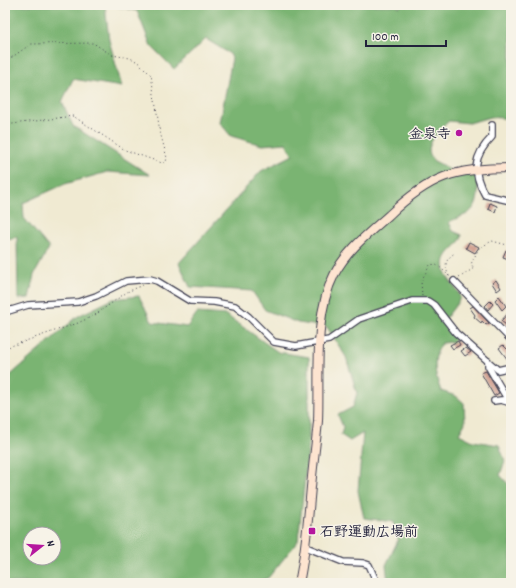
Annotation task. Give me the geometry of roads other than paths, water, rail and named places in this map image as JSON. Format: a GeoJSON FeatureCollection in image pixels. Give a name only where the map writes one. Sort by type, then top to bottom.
{"type":"FeatureCollection","features":[{"type":"Feature","properties":{"kind":"street"},"geometry":{"type":"LineString","coordinates":[[492,125],[492,137],[483,146],[477,157],[477,182],[485,195],[511,201]]}},
{"type":"Feature","properties":{"kind":"street"},"geometry":{"type":"LineString","coordinates":[[299,583],[306,548],[318,421],[318,357],[322,309],[334,275],[357,244],[411,194],[442,177],[463,171],[511,168]]}},
{"type":"Feature","properties":{"kind":"street"},"geometry":{"type":"LineString","coordinates":[[5,312],[28,305],[78,302],[96,296],[126,282],[150,279],[158,281],[190,301],[214,302],[235,306],[249,317],[274,342],[296,346],[329,340],[350,324],[367,316],[412,301],[422,300],[434,305],[456,333],[498,370],[511,367]]}},
{"type":"Feature","properties":{"kind":"street"},"geometry":{"type":"LineString","coordinates":[[452,279],[511,340]]}},
{"type":"Feature","properties":{"kind":"street"},"geometry":{"type":"LineString","coordinates":[[488,361],[488,366],[510,402]]}},
{"type":"Feature","properties":{"kind":"street"},"geometry":{"type":"LineString","coordinates":[[494,401],[501,400],[510,402]]}},
{"type":"Feature","properties":{"kind":"street"},"geometry":{"type":"LineString","coordinates":[[306,548],[343,562],[363,563],[369,565],[377,583]]}},
{"type":"Feature","properties":{"kind":"place","name":"金泉寺"},"geometry":{"type":"Point","coordinates":[459,133]}},
{"type":"Feature","properties":{"kind":"place","name":"石野運動広場前"},"geometry":{"type":"Point","coordinates":[312,531]}}]}
